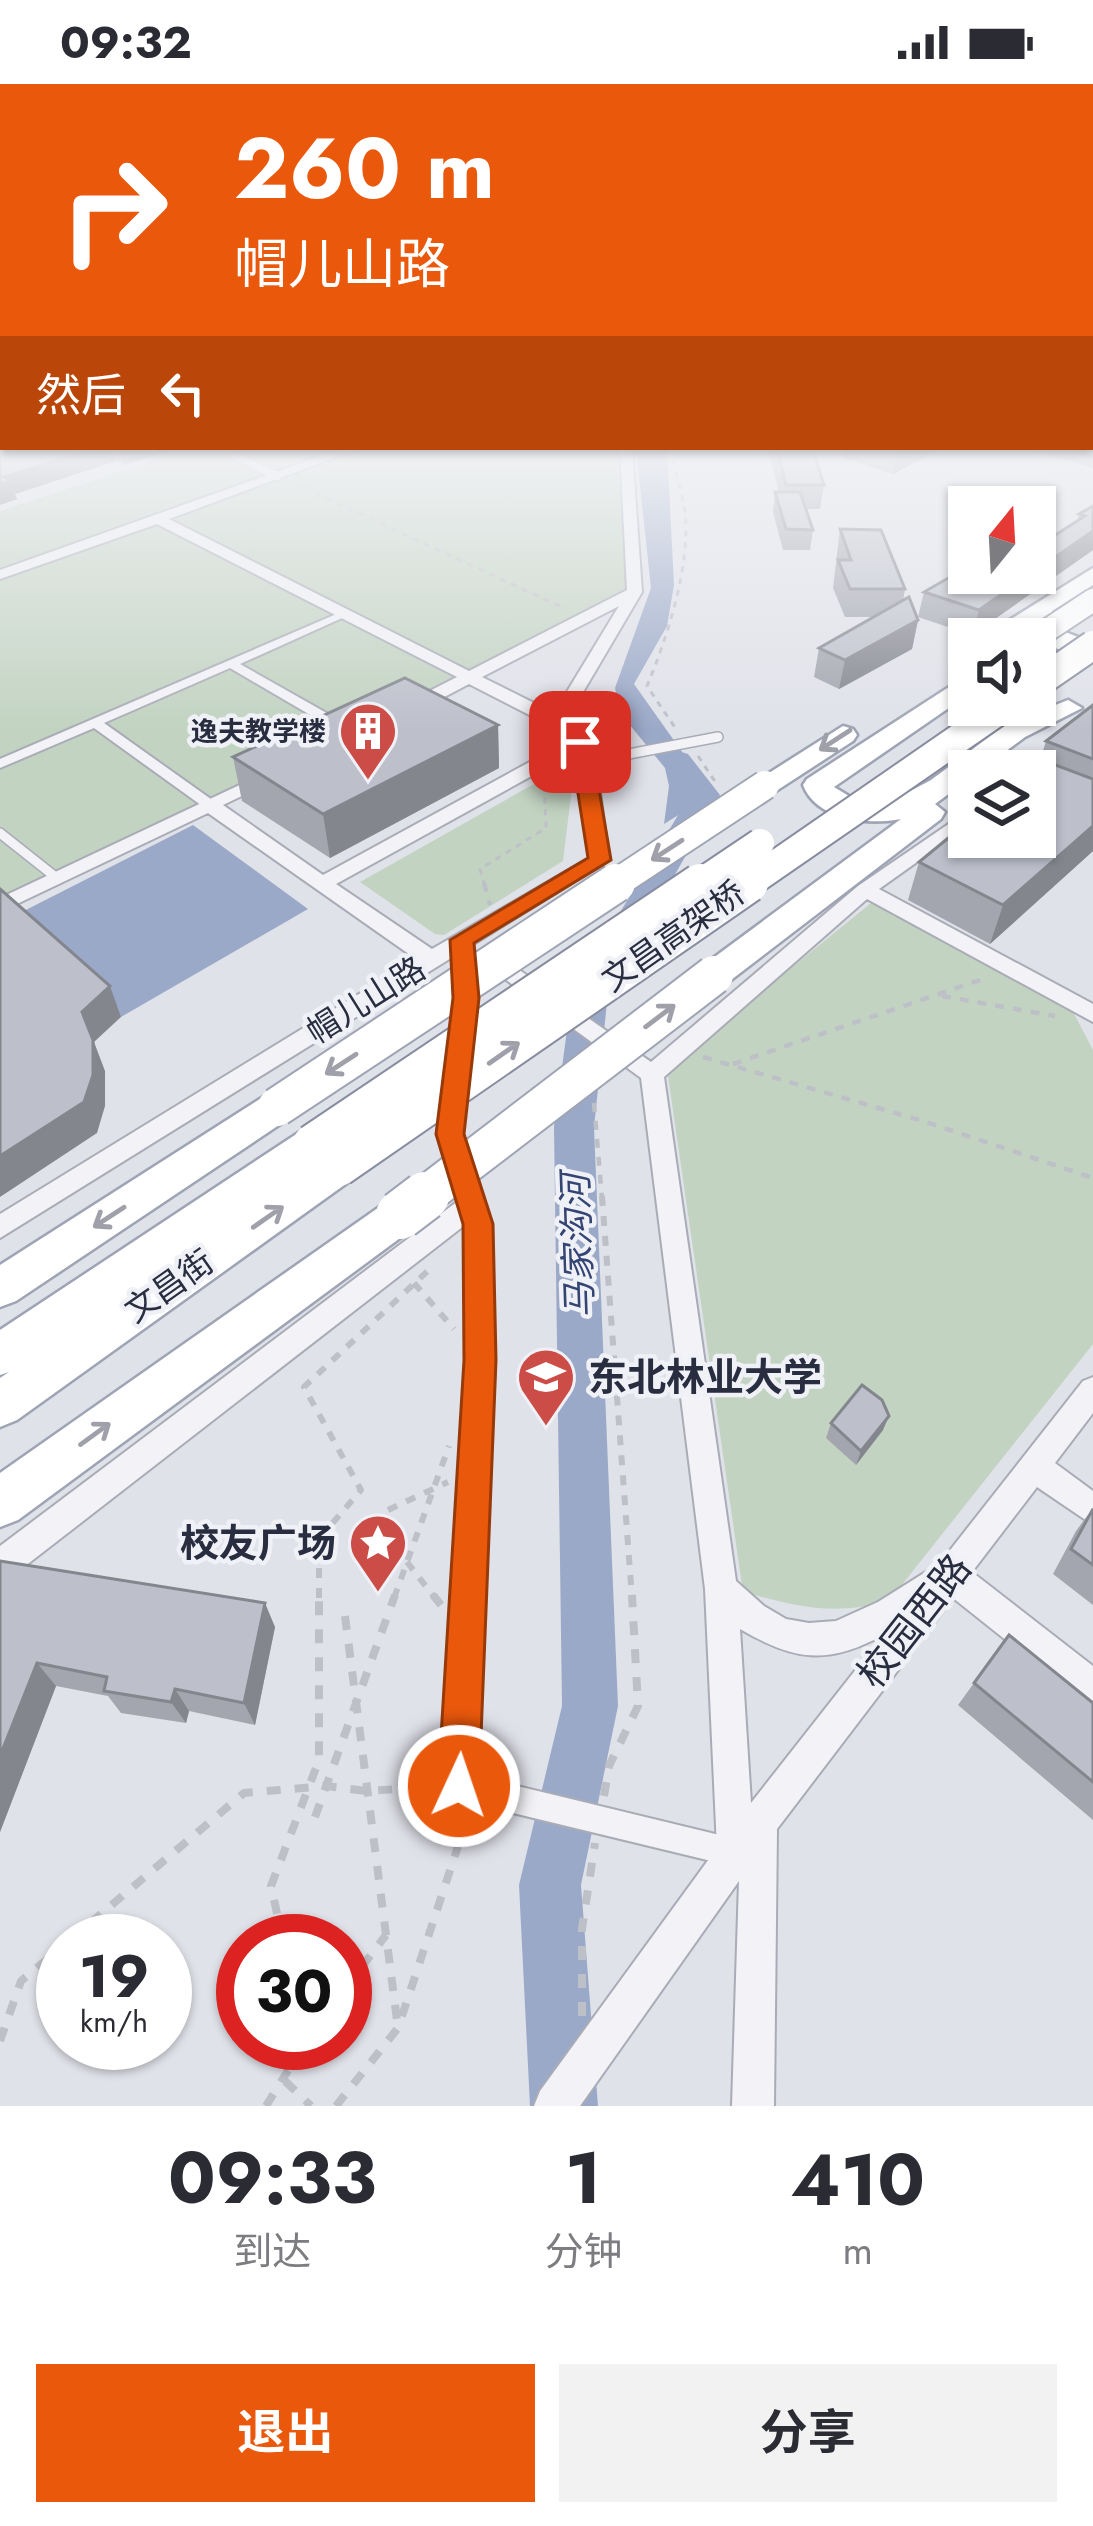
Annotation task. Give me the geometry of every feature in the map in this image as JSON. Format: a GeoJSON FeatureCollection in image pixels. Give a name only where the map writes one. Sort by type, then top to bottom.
{"type":"FeatureCollection","features":[{"type":"Feature","properties":{"kind":"main road"},"geometry":{"type":"LineString","coordinates":[[1025,618],[1093,575]]}},
{"type":"Feature","properties":{"kind":"main road"},"geometry":{"type":"LineString","coordinates":[[1056,624],[1093,600]]}},
{"type":"Feature","properties":{"kind":"main road"},"geometry":{"type":"LineString","coordinates":[[1040,608],[1040,631],[1093,648]]}},
{"type":"Feature","properties":{"kind":"main road"},"geometry":{"type":"LineString","coordinates":[[1056,644],[1093,620]]}},
{"type":"Feature","properties":{"kind":"main road"},"geometry":{"type":"LineString","coordinates":[[1056,672],[1093,648]]}},
{"type":"Feature","properties":{"kind":"main road"},"geometry":{"type":"LineString","coordinates":[[0,1288],[948,667]]}},
{"type":"Feature","properties":{"kind":"main road"},"geometry":{"type":"LineString","coordinates":[[948,696],[818,784],[826,797],[856,812],[891,815],[1025,726]]}},
{"type":"Feature","properties":{"kind":"main road"},"geometry":{"type":"LineString","coordinates":[[1015,750],[1081,699]]}},
{"type":"Feature","properties":{"kind":"main road","name":"文昌高架桥"},"geometry":{"type":"LineString","coordinates":[[325,1156],[948,718]]}},
{"type":"Feature","properties":{"kind":"main road","name":"文昌高架桥"},"geometry":{"type":"LineString","coordinates":[[325,1156],[974,726]]}},
{"type":"Feature","properties":{"kind":"main road"},"geometry":{"type":"LineString","coordinates":[[0,1503],[400,1215],[948,801]]}},
{"type":"Feature","properties":{"kind":"main road","name":"文昌街"},"geometry":{"type":"LineString","coordinates":[[0,1355],[145,1255],[325,1156]]}},
{"type":"Feature","properties":{"kind":"main road","name":"文昌街"},"geometry":{"type":"LineString","coordinates":[[0,1405],[325,1156]]}},
{"type":"Feature","properties":{"kind":"main road"},"geometry":{"type":"LineString","coordinates":[[0,1335],[145,1255]]}},
{"type":"Feature","properties":{"kind":"street"},"geometry":{"type":"LineString","coordinates":[[0,575],[92,542]]}},
{"type":"Feature","properties":{"kind":"street"},"geometry":{"type":"LineString","coordinates":[[204,542],[557,722],[584,752],[543,763],[322,884]]}},
{"type":"Feature","properties":{"kind":"street"},"geometry":{"type":"LineString","coordinates":[[557,722],[635,592],[632,542]]}},
{"type":"Feature","properties":{"kind":"street"},"geometry":{"type":"LineString","coordinates":[[393,716],[635,592]]}},
{"type":"Feature","properties":{"kind":"street"},"geometry":{"type":"LineString","coordinates":[[0,764],[345,614]]}},
{"type":"Feature","properties":{"kind":"street"},"geometry":{"type":"LineString","coordinates":[[231,664],[354,735]]}},
{"type":"Feature","properties":{"kind":"street"},"geometry":{"type":"LineString","coordinates":[[94,723],[432,959]]}},
{"type":"Feature","properties":{"kind":"street"},"geometry":{"type":"LineString","coordinates":[[333,745],[354,735]]}},
{"type":"Feature","properties":{"kind":"street","name":"帽儿山路"},"geometry":{"type":"LineString","coordinates":[[0,1227],[599,860],[584,752]]}},
{"type":"Feature","properties":{"kind":"street"},"geometry":{"type":"LineString","coordinates":[[0,906],[292,765]]}},
{"type":"Feature","properties":{"kind":"street"},"geometry":{"type":"LineString","coordinates":[[652,1074],[865,890],[948,831]]}},
{"type":"Feature","properties":{"kind":"street"},"geometry":{"type":"LineString","coordinates":[[865,890],[1011,968],[1082,1016]]}},
{"type":"Feature","properties":{"kind":"street"},"geometry":{"type":"LineString","coordinates":[[462,940],[652,1074],[721,1589],[747,1838],[753,2106]]}},
{"type":"Feature","properties":{"kind":"street"},"geometry":{"type":"LineString","coordinates":[[462,940],[466,998],[450,1134],[475,1215],[480,1360],[466,1638],[467,1788],[747,1838]]}},
{"type":"Feature","properties":{"kind":"street"},"geometry":{"type":"LineString","coordinates":[[0,1566],[475,1215]]}},
{"type":"Feature","properties":{"kind":"street","name":"校园西路"},"geometry":{"type":"LineString","coordinates":[[555,2106],[747,1838],[1093,1390]]}},
{"type":"Feature","properties":{"kind":"street"},"geometry":{"type":"LineString","coordinates":[[1034,1466],[1093,1510]]}},
{"type":"Feature","properties":{"kind":"street"},"geometry":{"type":"LineString","coordinates":[[721,1589],[749,1619],[824,1643],[850,1638],[950,1575],[1093,1688]]}},
{"type":"Feature","properties":{"kind":"lane"},"geometry":{"type":"LineString","coordinates":[[584,752],[638,754],[718,736]]}},
{"type":"Feature","properties":{"kind":"lane"},"geometry":{"type":"LineString","coordinates":[[0,833],[58,879]]}},
{"type":"Feature","properties":{"kind":"path"},"geometry":{"type":"LineString","coordinates":[[421,542],[585,618]]}},
{"type":"Feature","properties":{"kind":"path"},"geometry":{"type":"LineString","coordinates":[[683,542],[670,629],[647,686],[684,740]]}},
{"type":"Feature","properties":{"kind":"path"},"geometry":{"type":"LineString","coordinates":[[691,751],[703,760],[720,790]]}},
{"type":"Feature","properties":{"kind":"path"},"geometry":{"type":"LineString","coordinates":[[503,916],[488,903],[480,868],[546,828],[543,763]]}},
{"type":"Feature","properties":{"kind":"path"},"geometry":{"type":"LineString","coordinates":[[733,1064],[1011,968]]}},
{"type":"Feature","properties":{"kind":"path"},"geometry":{"type":"LineString","coordinates":[[936,995],[1082,1016]]}},
{"type":"Feature","properties":{"kind":"path"},"geometry":{"type":"LineString","coordinates":[[681,1051],[1093,1178]]}},
{"type":"Feature","properties":{"kind":"path"},"geometry":{"type":"LineString","coordinates":[[601,1084],[592,1106],[608,1243],[638,1706],[609,1766],[601,1812]]}},
{"type":"Feature","properties":{"kind":"path"},"geometry":{"type":"LineString","coordinates":[[278,1914],[271,1886],[319,1760],[319,1539],[362,1490],[304,1387],[414,1283],[475,1215]]}},
{"type":"Feature","properties":{"kind":"path"},"geometry":{"type":"LineString","coordinates":[[414,1283],[480,1360]]}},
{"type":"Feature","properties":{"kind":"path"},"geometry":{"type":"LineString","coordinates":[[315,1817],[457,1425]]}},
{"type":"Feature","properties":{"kind":"path"},"geometry":{"type":"LineString","coordinates":[[388,1510],[475,1469]]}},
{"type":"Feature","properties":{"kind":"path"},"geometry":{"type":"LineString","coordinates":[[407,1562],[466,1638]]}},
{"type":"Feature","properties":{"kind":"path"},"geometry":{"type":"LineString","coordinates":[[345,1616],[398,2028]]}},
{"type":"Feature","properties":{"kind":"path"},"geometry":{"type":"LineString","coordinates":[[100,1914],[244,1793],[326,1786],[367,1791],[467,1788],[398,2028],[336,2106]]}},
{"type":"Feature","properties":{"kind":"path"},"geometry":{"type":"LineString","coordinates":[[581,2016],[582,1929],[597,1835]]}},
{"type":"Feature","properties":{"kind":"path"},"geometry":{"type":"LineString","coordinates":[[372,1953],[386,1935]]}},
{"type":"Feature","properties":{"kind":"path"},"geometry":{"type":"LineString","coordinates":[[0,2041],[21,1981],[36,1968]]}},
{"type":"Feature","properties":{"kind":"path"},"geometry":{"type":"LineString","coordinates":[[266,2106],[288,2070]]}},
{"type":"Feature","properties":{"kind":"path"},"geometry":{"type":"LineString","coordinates":[[283,2079],[311,2106]]}},
{"type":"Feature","properties":{"kind":"green space"},"geometry":{"type":"Polygon","coordinates":[[[0,542],[79,542],[0,570],[0,542]]]}},
{"type":"Feature","properties":{"kind":"green space"},"geometry":{"type":"Polygon","coordinates":[[[98,542],[196,542],[461,677],[59,875],[0,828],[0,577],[98,542]]]}},
{"type":"Feature","properties":{"kind":"green space"},"geometry":{"type":"Polygon","coordinates":[[[210,542],[627,542],[631,591],[471,674],[210,542]]]}},
{"type":"Feature","properties":{"kind":"green space"},"geometry":{"type":"Polygon","coordinates":[[[564,767],[574,771],[563,861],[444,935],[435,934],[360,882],[564,767]]]}},
{"type":"Feature","properties":{"kind":"green space"},"geometry":{"type":"Polygon","coordinates":[[[0,840],[47,878],[0,900],[0,840]]]}},
{"type":"Feature","properties":{"kind":"green space"},"geometry":{"type":"Polygon","coordinates":[[[871,903],[1071,1008],[1093,1050],[1093,1344],[889,1601],[816,1608],[743,1592],[667,1069],[871,903]]]}},
{"type":"Feature","properties":{"kind":"water"},"geometry":{"type":"Polygon","coordinates":[[[646,542],[672,542],[674,585],[667,626],[634,684],[712,794],[664,824],[669,786],[665,768],[620,713],[615,688],[651,588],[646,542]]]}},
{"type":"Feature","properties":{"kind":"water"},"geometry":{"type":"Polygon","coordinates":[[[193,825],[308,909],[121,1017],[10,918],[193,825]]]}},
{"type":"Feature","properties":{"kind":"building"},"geometry":{"type":"Polygon","coordinates":[[[845,542],[886,542],[905,589],[850,589],[838,560],[851,560],[845,542]]]}},
{"type":"Feature","properties":{"kind":"building"},"geometry":{"type":"Polygon","coordinates":[[[1056,542],[1077,542],[1056,557],[1056,542]]]}},
{"type":"Feature","properties":{"kind":"building"},"geometry":{"type":"Polygon","coordinates":[[[948,578],[948,594],[1002,594],[979,610],[924,592],[948,578]]]}},
{"type":"Feature","properties":{"kind":"building"},"geometry":{"type":"Polygon","coordinates":[[[909,597],[918,620],[845,660],[819,648],[909,597]]]}},
{"type":"Feature","properties":{"kind":"building"},"geometry":{"type":"Polygon","coordinates":[[[405,678],[498,725],[323,814],[233,757],[405,678]]]}},
{"type":"Feature","properties":{"kind":"building"},"geometry":{"type":"Polygon","coordinates":[[[1093,705],[1093,759],[1046,741],[1093,705]]]}},
{"type":"Feature","properties":{"kind":"building"},"geometry":{"type":"Polygon","coordinates":[[[1056,765],[1093,779],[1093,826],[1003,905],[919,862],[948,838],[948,858],[1056,858],[1056,765]]]}},
{"type":"Feature","properties":{"kind":"building"},"geometry":{"type":"Polygon","coordinates":[[[0,889],[110,986],[82,1012],[93,1040],[93,1075],[84,1102],[0,1156],[0,889]]]}},
{"type":"Feature","properties":{"kind":"building"},"geometry":{"type":"Polygon","coordinates":[[[862,1385],[882,1400],[889,1416],[861,1451],[831,1423],[862,1385]]]}},
{"type":"Feature","properties":{"kind":"building"},"geometry":{"type":"Polygon","coordinates":[[[1093,1509],[1093,1565],[1071,1549],[1093,1509]]]}},
{"type":"Feature","properties":{"kind":"building"},"geometry":{"type":"Polygon","coordinates":[[[0,1561],[265,1603],[244,1703],[175,1689],[171,1702],[104,1691],[107,1677],[37,1663],[0,1756],[0,1561]]]}},
{"type":"Feature","properties":{"kind":"building"},"geometry":{"type":"Polygon","coordinates":[[[1009,1635],[1093,1703],[1093,1782],[974,1683],[1009,1635]]]}},
{"type":"Feature","properties":{"kind":"waterway","name":"马家沟河"},"geometry":{"type":"LineString","coordinates":[[564,2106],[550,1885],[590,1706],[574,1127],[590,993],[705,795],[678,760]]}},
{"type":"Feature","properties":{"kind":"place","name":"逸夫教学楼"},"geometry":{"type":"Point","coordinates":[368,782]}},
{"type":"Feature","properties":{"kind":"place","name":"东北林业大学"},"geometry":{"type":"Point","coordinates":[546,1428]}},
{"type":"Feature","properties":{"kind":"place","name":"校友广场"},"geometry":{"type":"Point","coordinates":[378,1594]}},
{"type":"Feature","properties":{"kind":"route"},"geometry":{"type":"LineString","coordinates":[[459,1786],[480,1360],[478,1224],[450,1134],[466,998],[462,940],[599,860],[587,762],[580,742]]}}]}
